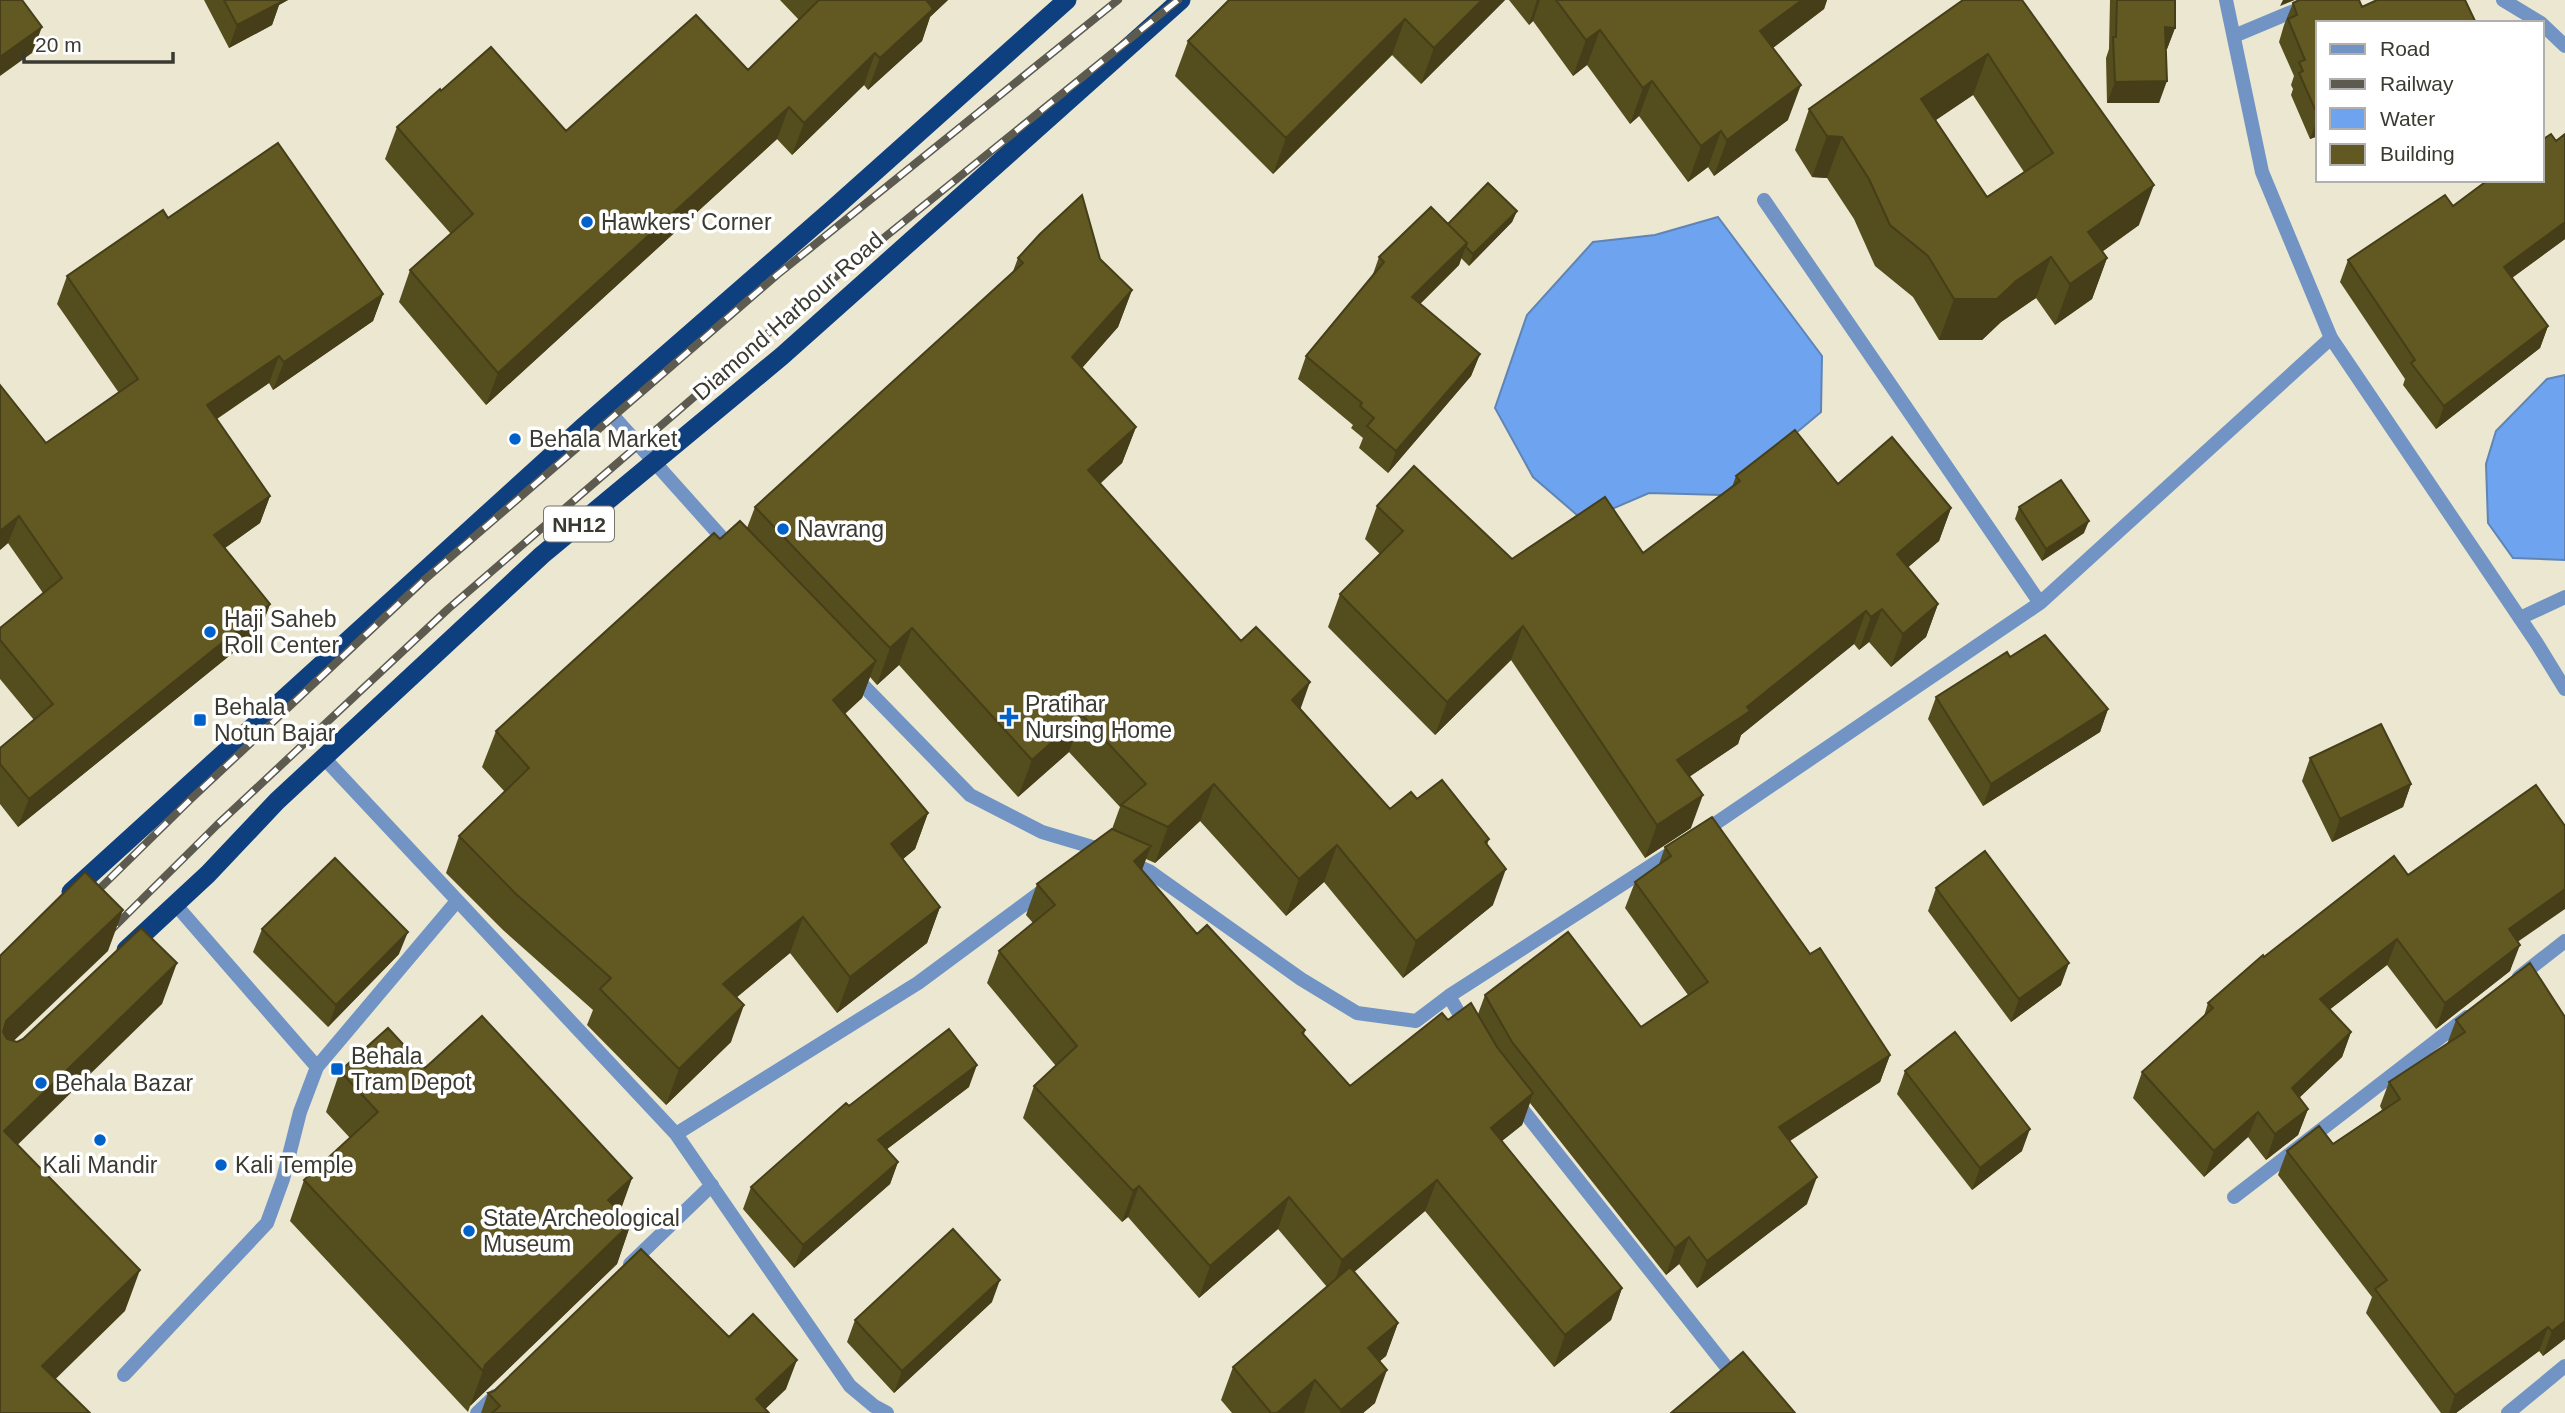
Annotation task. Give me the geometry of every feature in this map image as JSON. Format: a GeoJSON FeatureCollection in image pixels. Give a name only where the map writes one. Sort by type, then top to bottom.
{"type":"FeatureCollection","features":[{"type":"Feature","properties":{"kind":"highway","name":"NH12"},"geometry":{"type":"LineString","coordinates":[[61,901],[605,407],[1067,0]]}},
{"type":"Feature","properties":{"kind":"highway","name":"Diamond Harbour Road"},"geometry":{"type":"LineString","coordinates":[[117,960],[208,874],[323,757],[542,555],[782,356],[1181,0]]}},
{"type":"Feature","properties":{"kind":"street"},"geometry":{"type":"LineString","coordinates":[[2226,0],[2262,172],[2331,338],[2565,689]]}},
{"type":"Feature","properties":{"kind":"street"},"geometry":{"type":"LineString","coordinates":[[2234,36],[2320,0]]}},
{"type":"Feature","properties":{"kind":"street"},"geometry":{"type":"LineString","coordinates":[[2503,0],[2539,21]]}},
{"type":"Feature","properties":{"kind":"street"},"geometry":{"type":"LineString","coordinates":[[2544,25],[2565,46]]}},
{"type":"Feature","properties":{"kind":"street"},"geometry":{"type":"LineString","coordinates":[[1764,200],[2040,603]]}},
{"type":"Feature","properties":{"kind":"street"},"geometry":{"type":"LineString","coordinates":[[839,661],[970,795],[1042,832],[1093,853],[1149,871],[1301,979],[1357,1013],[1416,1021],[1450,996],[1728,816],[2040,603],[2331,338]]}},
{"type":"Feature","properties":{"kind":"street"},"geometry":{"type":"LineString","coordinates":[[605,407],[746,564]]}},
{"type":"Feature","properties":{"kind":"street"},"geometry":{"type":"LineString","coordinates":[[2520,618],[2565,597]]}},
{"type":"Feature","properties":{"kind":"street"},"geometry":{"type":"LineString","coordinates":[[323,757],[677,1134],[850,1386],[878,1411]]}},
{"type":"Feature","properties":{"kind":"street"},"geometry":{"type":"LineString","coordinates":[[677,1134],[918,983],[1056,880]]}},
{"type":"Feature","properties":{"kind":"street"},"geometry":{"type":"LineString","coordinates":[[124,1375],[267,1223],[283,1179],[300,1112],[317,1066],[457,901]]}},
{"type":"Feature","properties":{"kind":"street"},"geometry":{"type":"LineString","coordinates":[[175,904],[317,1066]]}},
{"type":"Feature","properties":{"kind":"street"},"geometry":{"type":"LineString","coordinates":[[2510,984],[2565,941]]}},
{"type":"Feature","properties":{"kind":"street"},"geometry":{"type":"LineString","coordinates":[[1450,996],[1475,1040]]}},
{"type":"Feature","properties":{"kind":"street"},"geometry":{"type":"LineString","coordinates":[[2234,1197],[2477,1009]]}},
{"type":"Feature","properties":{"kind":"street"},"geometry":{"type":"LineString","coordinates":[[1503,1084],[1746,1392]]}},
{"type":"Feature","properties":{"kind":"street"},"geometry":{"type":"LineString","coordinates":[[620,1274],[712,1185]]}},
{"type":"Feature","properties":{"kind":"street"},"geometry":{"type":"LineString","coordinates":[[2508,1413],[2565,1366]]}},
{"type":"Feature","properties":{"kind":"street"},"geometry":{"type":"LineString","coordinates":[[477,1413],[506,1385]]}},
{"type":"Feature","properties":{"kind":"water"},"geometry":{"type":"Polygon","coordinates":[[[1718,217],[1822,356],[1821,412],[1722,495],[1649,493],[1584,521],[1533,477],[1495,408],[1527,315],[1593,242],[1655,235],[1718,217]]]}},
{"type":"Feature","properties":{"kind":"water"},"geometry":{"type":"Polygon","coordinates":[[[2565,375],[2565,560],[2513,558],[2488,523],[2486,464],[2496,431],[2547,379],[2565,375]]]}},
{"type":"Feature","properties":{"kind":"building"},"geometry":{"type":"Polygon","coordinates":[[[0,0],[22,0],[42,27],[0,57],[0,0]]]}},
{"type":"Feature","properties":{"kind":"building"},"geometry":{"type":"Polygon","coordinates":[[[224,0],[280,0],[281,2],[237,25],[224,0]]]}},
{"type":"Feature","properties":{"kind":"building"},"geometry":{"type":"Polygon","coordinates":[[[819,0],[926,0],[933,9],[880,58],[875,53],[804,123],[789,107],[498,373],[410,270],[473,214],[397,127],[491,47],[566,131],[696,15],[748,70],[819,0]]]}},
{"type":"Feature","properties":{"kind":"building"},"geometry":{"type":"Polygon","coordinates":[[[1229,0],[1482,0],[1434,48],[1405,19],[1286,138],[1188,41],[1229,0]]]}},
{"type":"Feature","properties":{"kind":"building"},"geometry":{"type":"Polygon","coordinates":[[[1556,0],[1802,0],[1760,31],[1801,85],[1727,140],[1721,131],[1701,146],[1652,81],[1643,88],[1600,30],[1586,40],[1556,0]]]}},
{"type":"Feature","properties":{"kind":"building"},"geometry":{"type":"Polygon","coordinates":[[[1963,0],[2022,0],[2154,185],[2088,232],[2107,258],[2070,284],[2051,257],[2016,281],[1997,299],[1954,299],[1928,256],[1890,225],[1869,179],[1842,137],[1827,136],[1809,109],[1963,0]],[[1988,54],[1921,99],[1987,197],[2053,153],[1988,54]]]}},
{"type":"Feature","properties":{"kind":"building"},"geometry":{"type":"Polygon","coordinates":[[[2117,0],[2175,0],[2175,28],[2165,27],[2167,81],[2115,82],[2113,37],[2116,37],[2117,0]]]}},
{"type":"Feature","properties":{"kind":"building"},"geometry":{"type":"Polygon","coordinates":[[[2299,0],[2359,0],[2362,7],[2377,0],[2465,0],[2475,21],[2316,21],[2316,111],[2299,73],[2303,71],[2299,62],[2305,60],[2288,19],[2297,15],[2293,3],[2299,0]]]}},
{"type":"Feature","properties":{"kind":"building"},"geometry":{"type":"Polygon","coordinates":[[[2551,134],[2556,141],[2565,134],[2565,222],[2504,267],[2548,326],[2444,406],[2411,363],[2415,360],[2348,260],[2445,195],[2453,206],[2485,182],[2544,182],[2544,139],[2551,134]]]}},
{"type":"Feature","properties":{"kind":"building"},"geometry":{"type":"Polygon","coordinates":[[[278,143],[383,294],[284,362],[279,356],[207,405],[270,496],[214,535],[270,604],[29,799],[0,764],[0,748],[53,704],[0,640],[0,628],[62,578],[19,516],[0,531],[0,385],[46,443],[138,379],[67,276],[163,210],[168,218],[278,143]]]}},
{"type":"Feature","properties":{"kind":"building"},"geometry":{"type":"Polygon","coordinates":[[[1488,183],[1517,211],[1473,254],[1466,247],[1467,243],[1448,224],[1488,183]]]}},
{"type":"Feature","properties":{"kind":"building"},"geometry":{"type":"Polygon","coordinates":[[[1082,195],[1100,259],[1132,290],[1072,357],[1136,427],[1088,470],[1241,641],[1256,627],[1310,682],[1292,700],[1390,809],[1411,792],[1417,799],[1442,780],[1489,839],[1485,842],[1506,869],[1416,941],[1337,845],[1299,879],[1214,784],[1168,827],[1121,805],[1146,784],[1082,715],[1032,760],[912,628],[890,648],[755,507],[1023,263],[1018,258],[1082,195]]]}},
{"type":"Feature","properties":{"kind":"building"},"geometry":{"type":"Polygon","coordinates":[[[1431,207],[1467,243],[1412,297],[1480,354],[1396,451],[1367,426],[1374,418],[1360,406],[1362,403],[1306,356],[1384,262],[1379,257],[1431,207]]]}},
{"type":"Feature","properties":{"kind":"building"},"geometry":{"type":"Polygon","coordinates":[[[1795,430],[1838,484],[1892,437],[1951,508],[1897,554],[1938,604],[1903,634],[1882,609],[1871,617],[1866,611],[1747,707],[1750,711],[1677,760],[1703,795],[1657,825],[1523,626],[1447,702],[1340,594],[1403,531],[1377,506],[1414,466],[1512,559],[1605,497],[1643,553],[1740,481],[1736,476],[1795,430]]]}},
{"type":"Feature","properties":{"kind":"building"},"geometry":{"type":"Polygon","coordinates":[[[2061,480],[2089,521],[2046,549],[2019,507],[2061,480]]]}},
{"type":"Feature","properties":{"kind":"building"},"geometry":{"type":"Polygon","coordinates":[[[740,521],[876,661],[833,700],[928,813],[891,844],[940,907],[850,977],[803,917],[723,984],[744,1005],[679,1069],[600,989],[611,978],[516,894],[459,836],[529,768],[496,731],[714,533],[720,539],[740,521]]]}},
{"type":"Feature","properties":{"kind":"building"},"geometry":{"type":"Polygon","coordinates":[[[2045,635],[2108,709],[1991,784],[1936,697],[2007,652],[2010,657],[2045,635]]]}},
{"type":"Feature","properties":{"kind":"building"},"geometry":{"type":"Polygon","coordinates":[[[2381,724],[2411,784],[2340,819],[2310,758],[2381,724]]]}},
{"type":"Feature","properties":{"kind":"building"},"geometry":{"type":"Polygon","coordinates":[[[2536,785],[2565,826],[2565,889],[2509,929],[2520,945],[2445,1003],[2397,939],[2320,999],[2351,1032],[2292,1088],[2308,1109],[2275,1134],[2258,1112],[2214,1151],[2142,1072],[2213,1008],[2208,1003],[2263,955],[2264,957],[2394,856],[2408,875],[2536,785]]]}},
{"type":"Feature","properties":{"kind":"building"},"geometry":{"type":"Polygon","coordinates":[[[1712,817],[1810,954],[1820,948],[1890,1055],[1779,1127],[1817,1177],[1707,1261],[1689,1237],[1675,1248],[1512,1042],[1485,995],[1568,932],[1641,1027],[1708,982],[1635,882],[1671,856],[1665,847],[1712,817]]]}},
{"type":"Feature","properties":{"kind":"building"},"geometry":{"type":"Polygon","coordinates":[[[1112,829],[1151,846],[1134,861],[1197,934],[1207,925],[1305,1030],[1302,1033],[1350,1086],[1442,1013],[1448,1020],[1471,1003],[1497,1047],[1533,1093],[1491,1128],[1622,1288],[1565,1335],[1437,1180],[1342,1260],[1289,1197],[1210,1266],[1139,1186],[1133,1191],[1034,1086],[1077,1046],[999,951],[1055,905],[1037,884],[1112,829]]]}},
{"type":"Feature","properties":{"kind":"building"},"geometry":{"type":"Polygon","coordinates":[[[1985,851],[2069,963],[2019,999],[1936,888],[1985,851]]]}},
{"type":"Feature","properties":{"kind":"building"},"geometry":{"type":"Polygon","coordinates":[[[335,858],[408,932],[336,1005],[262,929],[335,858]]]}},
{"type":"Feature","properties":{"kind":"building"},"geometry":{"type":"Polygon","coordinates":[[[85,872],[123,910],[6,1021],[3,1032],[7,1039],[17,1042],[23,1039],[141,928],[177,963],[4,1131],[140,1270],[42,1366],[90,1413],[0,1413],[0,956],[85,872]]]}},
{"type":"Feature","properties":{"kind":"building"},"geometry":{"type":"Polygon","coordinates":[[[2530,963],[2565,1017],[2565,1321],[2552,1331],[2548,1327],[2455,1395],[2375,1289],[2387,1280],[2287,1151],[2319,1126],[2333,1144],[2400,1099],[2389,1082],[2465,1032],[2456,1020],[2530,963]]]}},
{"type":"Feature","properties":{"kind":"building"},"geometry":{"type":"Polygon","coordinates":[[[482,1016],[632,1178],[608,1200],[631,1223],[485,1365],[483,1371],[304,1180],[378,1112],[340,1071],[388,1028],[425,1068],[482,1016]]]}},
{"type":"Feature","properties":{"kind":"building"},"geometry":{"type":"Polygon","coordinates":[[[949,1029],[977,1065],[878,1140],[898,1162],[803,1245],[751,1187],[846,1103],[849,1106],[949,1029]]]}},
{"type":"Feature","properties":{"kind":"building"},"geometry":{"type":"Polygon","coordinates":[[[1955,1032],[2030,1129],[1980,1168],[1905,1071],[1955,1032]]]}},
{"type":"Feature","properties":{"kind":"building"},"geometry":{"type":"Polygon","coordinates":[[[953,1229],[1000,1280],[902,1371],[855,1320],[953,1229]]]}},
{"type":"Feature","properties":{"kind":"building"},"geometry":{"type":"Polygon","coordinates":[[[641,1249],[729,1337],[753,1314],[797,1360],[756,1399],[769,1413],[492,1413],[500,1406],[488,1393],[494,1391],[641,1249]]]}},
{"type":"Feature","properties":{"kind":"building"},"geometry":{"type":"Polygon","coordinates":[[[1350,1267],[1398,1323],[1368,1348],[1387,1370],[1341,1410],[1315,1380],[1277,1413],[1271,1413],[1233,1367],[1350,1267]]]}},
{"type":"Feature","properties":{"kind":"building"},"geometry":{"type":"Polygon","coordinates":[[[1743,1352],[1795,1413],[1671,1413],[1743,1352]]]}},
{"type":"Feature","properties":{"kind":"railway"},"geometry":{"type":"LineString","coordinates":[[87,901],[191,799],[423,581],[777,275],[1118,0]]}},
{"type":"Feature","properties":{"kind":"railway"},"geometry":{"type":"LineString","coordinates":[[105,936],[217,825],[448,609],[802,304],[1178,0]]}},
{"type":"Feature","properties":{"kind":"place","name":"Hawkers' Corner"},"geometry":{"type":"Point","coordinates":[587,222]}},
{"type":"Feature","properties":{"kind":"place","name":"Behala Market"},"geometry":{"type":"Point","coordinates":[515,439]}},
{"type":"Feature","properties":{"kind":"place","name":"Navrang"},"geometry":{"type":"Point","coordinates":[783,529]}},
{"type":"Feature","properties":{"kind":"place","name":"Haji Saheb Roll Center"},"geometry":{"type":"Point","coordinates":[210,632]}},
{"type":"Feature","properties":{"kind":"place","name":"Pratihar Nursing Home"},"geometry":{"type":"Point","coordinates":[1009,717]}},
{"type":"Feature","properties":{"kind":"place","name":"Behala Notun Bajar"},"geometry":{"type":"Point","coordinates":[200,720]}},
{"type":"Feature","properties":{"kind":"place","name":"Behala Tram Depot"},"geometry":{"type":"Point","coordinates":[337,1069]}},
{"type":"Feature","properties":{"kind":"place","name":"Behala Bazar"},"geometry":{"type":"Point","coordinates":[41,1083]}},
{"type":"Feature","properties":{"kind":"place","name":"Kali Mandir"},"geometry":{"type":"Point","coordinates":[100,1140]}},
{"type":"Feature","properties":{"kind":"place","name":"Kali Temple"},"geometry":{"type":"Point","coordinates":[221,1165]}},
{"type":"Feature","properties":{"kind":"place","name":"State Archeological Museum"},"geometry":{"type":"Point","coordinates":[469,1231]}}]}
